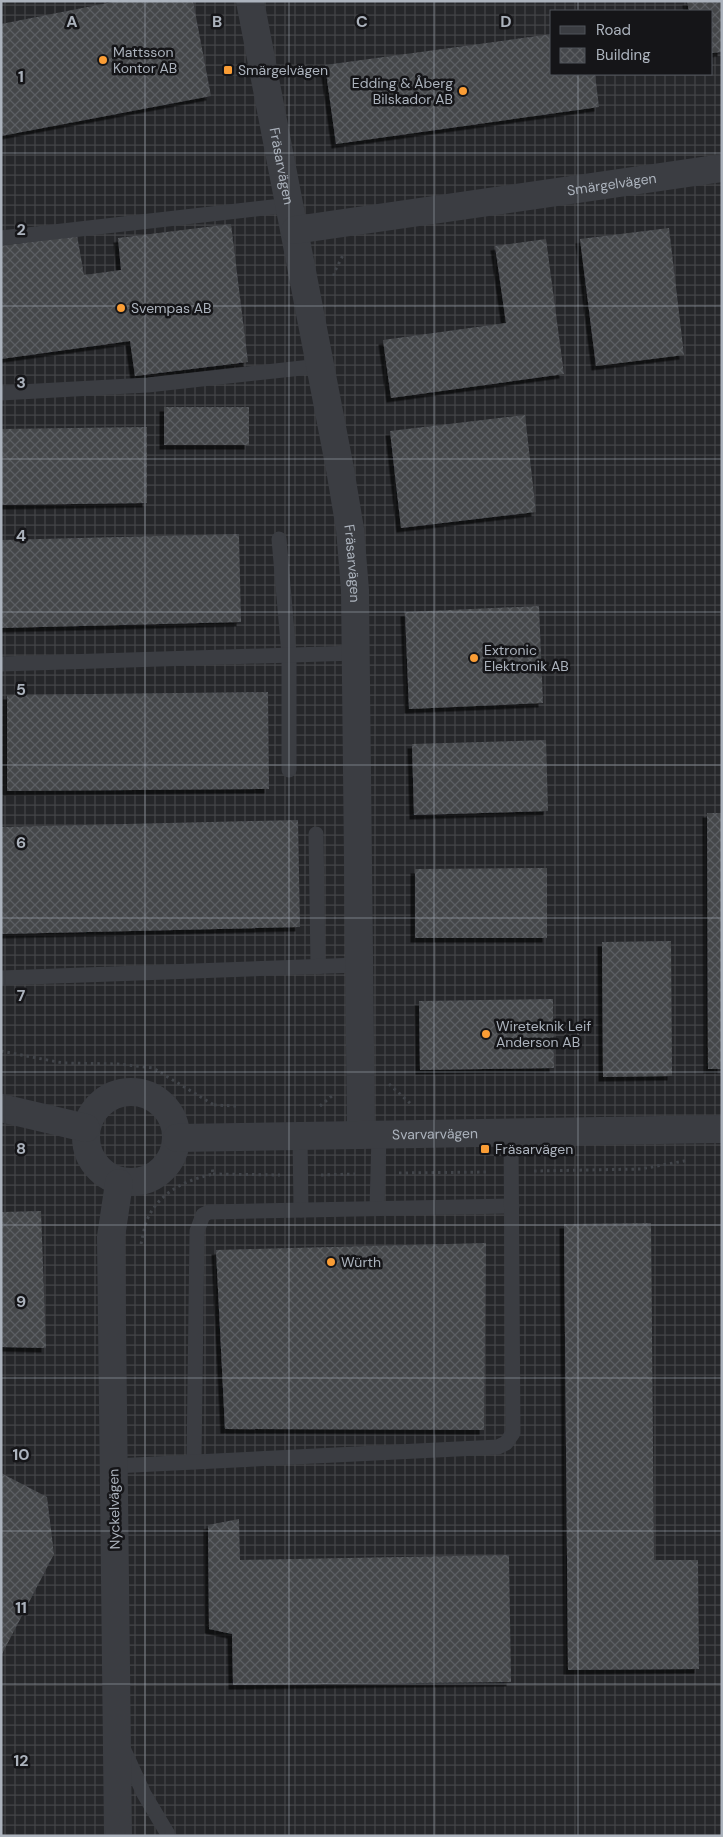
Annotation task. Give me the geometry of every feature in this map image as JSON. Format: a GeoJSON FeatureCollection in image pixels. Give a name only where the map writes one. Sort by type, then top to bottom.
{"type":"FeatureCollection","features":[{"type":"Feature","properties":{"kind":"street","name":"Fräsarvägen"},"geometry":{"type":"LineString","coordinates":[[250,1],[350,529],[355,590],[358,965],[370,1135]]}},
{"type":"Feature","properties":{"kind":"street","name":"Smärgelvägen"},"geometry":{"type":"LineString","coordinates":[[292,218],[722,168]]}},
{"type":"Feature","properties":{"kind":"street"},"geometry":{"type":"LineString","coordinates":[[130,1092],[154,1098],[166,1108],[173,1120],[177,1138],[173,1156],[154,1177],[138,1183],[120,1183],[106,1176],[94,1164],[87,1145],[86,1128],[89,1116],[98,1104],[118,1093],[130,1092]]}},
{"type":"Feature","properties":{"kind":"street"},"geometry":{"type":"LineString","coordinates":[[1,1108],[86,1128]]}},
{"type":"Feature","properties":{"kind":"street","name":"Svarvarvägen"},"geometry":{"type":"LineString","coordinates":[[177,1138],[722,1128]]}},
{"type":"Feature","properties":{"kind":"street","name":"Nyckelvägen"},"geometry":{"type":"LineString","coordinates":[[118,1836],[111,1237],[120,1183]]}},
{"type":"Feature","properties":{"kind":"lane"},"geometry":{"type":"LineString","coordinates":[[1,238],[292,218]]}},
{"type":"Feature","properties":{"kind":"lane"},"geometry":{"type":"LineString","coordinates":[[1,393],[148,385],[320,366]]}},
{"type":"Feature","properties":{"kind":"lane"},"geometry":{"type":"LineString","coordinates":[[279,539],[289,655],[289,770]]}},
{"type":"Feature","properties":{"kind":"lane"},"geometry":{"type":"LineString","coordinates":[[1,664],[355,653]]}},
{"type":"Feature","properties":{"kind":"lane"},"geometry":{"type":"LineString","coordinates":[[316,834],[318,967]]}},
{"type":"Feature","properties":{"kind":"lane"},"geometry":{"type":"LineString","coordinates":[[1,978],[358,965]]}},
{"type":"Feature","properties":{"kind":"lane"},"geometry":{"type":"LineString","coordinates":[[114,1466],[498,1447],[506,1443],[513,1433],[511,1132]]}},
{"type":"Feature","properties":{"kind":"lane"},"geometry":{"type":"LineString","coordinates":[[370,1135],[378,1174],[377,1208]]}},
{"type":"Feature","properties":{"kind":"lane"},"geometry":{"type":"LineString","coordinates":[[300,1136],[301,1210]]}},
{"type":"Feature","properties":{"kind":"lane"},"geometry":{"type":"LineString","coordinates":[[194,1462],[197,1231],[203,1215],[209,1212],[512,1206]]}},
{"type":"Feature","properties":{"kind":"lane"},"geometry":{"type":"LineString","coordinates":[[116,1733],[144,1794],[169,1836]]}},
{"type":"Feature","properties":{"kind":"path"},"geometry":{"type":"LineString","coordinates":[[336,283],[334,273],[343,253],[350,247]]}},
{"type":"Feature","properties":{"kind":"path"},"geometry":{"type":"LineString","coordinates":[[384,1080],[416,1108]]}},
{"type":"Feature","properties":{"kind":"path"},"geometry":{"type":"LineString","coordinates":[[213,1174],[301,1175],[641,1169],[695,1159]]}},
{"type":"Feature","properties":{"kind":"shaded area"},"geometry":{"type":"Polygon","coordinates":[[[1,1],[722,1],[722,1836],[1,1836],[1,1]]]}},
{"type":"Feature","properties":{"kind":"building","name":"Mattsson Kontor AB"},"geometry":{"type":"Polygon","coordinates":[[[118,1],[193,1],[211,96],[1,136],[1,24],[118,1]]]}},
{"type":"Feature","properties":{"kind":"building"},"geometry":{"type":"Polygon","coordinates":[[[687,1],[722,1],[722,52],[713,53],[713,10],[689,10],[687,1]]]}},
{"type":"Feature","properties":{"kind":"building","name":"Edding & Åberg Bilskador AB"},"geometry":{"type":"Polygon","coordinates":[[[550,34],[550,75],[595,75],[599,107],[336,144],[325,65],[550,34]]]}},
{"type":"Feature","properties":{"kind":"building","name":"Svempas AB"},"geometry":{"type":"Polygon","coordinates":[[[231,224],[248,362],[135,376],[130,341],[1,359],[1,246],[77,235],[84,275],[121,270],[118,238],[231,224]]]}},
{"type":"Feature","properties":{"kind":"building"},"geometry":{"type":"Polygon","coordinates":[[[669,228],[684,355],[596,366],[580,239],[669,228]]]}},
{"type":"Feature","properties":{"kind":"building"},"geometry":{"type":"Polygon","coordinates":[[[546,239],[564,374],[391,398],[383,340],[506,323],[495,246],[546,239]]]}},
{"type":"Feature","properties":{"kind":"building"},"geometry":{"type":"Polygon","coordinates":[[[164,407],[249,407],[249,445],[164,445],[164,407]]]}},
{"type":"Feature","properties":{"kind":"building"},"geometry":{"type":"Polygon","coordinates":[[[525,415],[536,512],[401,528],[390,431],[525,415]]]}},
{"type":"Feature","properties":{"kind":"building"},"geometry":{"type":"Polygon","coordinates":[[[147,427],[147,503],[1,505],[1,429],[147,427]]]}},
{"type":"Feature","properties":{"kind":"building"},"geometry":{"type":"Polygon","coordinates":[[[239,534],[241,622],[1,628],[1,540],[239,534]]]}},
{"type":"Feature","properties":{"kind":"building","name":"Extronic Elektronik AB"},"geometry":{"type":"Polygon","coordinates":[[[539,606],[543,703],[409,709],[405,612],[539,606]]]}},
{"type":"Feature","properties":{"kind":"building"},"geometry":{"type":"Polygon","coordinates":[[[268,692],[269,789],[7,791],[7,695],[268,692]]]}},
{"type":"Feature","properties":{"kind":"building"},"geometry":{"type":"Polygon","coordinates":[[[546,740],[548,811],[414,815],[412,744],[546,740]]]}},
{"type":"Feature","properties":{"kind":"building"},"geometry":{"type":"Polygon","coordinates":[[[707,813],[722,813],[722,1069],[708,1069],[707,813]]]}},
{"type":"Feature","properties":{"kind":"building"},"geometry":{"type":"Polygon","coordinates":[[[298,820],[300,927],[1,934],[1,827],[298,820]]]}},
{"type":"Feature","properties":{"kind":"building"},"geometry":{"type":"Polygon","coordinates":[[[547,868],[547,938],[415,938],[415,869],[547,868]]]}},
{"type":"Feature","properties":{"kind":"building"},"geometry":{"type":"Polygon","coordinates":[[[671,941],[672,1076],[603,1077],[602,942],[671,941]]]}},
{"type":"Feature","properties":{"kind":"building","name":"Wireteknik Leif Anderson AB"},"geometry":{"type":"Polygon","coordinates":[[[553,999],[554,1068],[420,1070],[419,1001],[553,999]]]}},
{"type":"Feature","properties":{"kind":"building"},"geometry":{"type":"Polygon","coordinates":[[[41,1211],[46,1348],[1,1347],[1,1212],[41,1211]]]}},
{"type":"Feature","properties":{"kind":"building"},"geometry":{"type":"Polygon","coordinates":[[[651,1223],[654,1560],[698,1560],[699,1669],[568,1670],[564,1224],[651,1223]]]}},
{"type":"Feature","properties":{"kind":"building"},"geometry":{"type":"Polygon","coordinates":[[[486,1243],[484,1430],[225,1429],[216,1250],[486,1243]]]}},
{"type":"Feature","properties":{"kind":"building"},"geometry":{"type":"Polygon","coordinates":[[[1,1473],[47,1497],[54,1554],[1,1656],[1,1473]]]}},
{"type":"Feature","properties":{"kind":"building"},"geometry":{"type":"Polygon","coordinates":[[[239,1519],[240,1560],[509,1555],[511,1682],[233,1685],[232,1634],[209,1629],[208,1525],[239,1519]]]}},
{"type":"Feature","properties":{"kind":"place","name":"Mattsson Kontor AB"},"geometry":{"type":"Point","coordinates":[103,60]}},
{"type":"Feature","properties":{"kind":"place","name":"Smärgelvägen"},"geometry":{"type":"Point","coordinates":[228,70]}},
{"type":"Feature","properties":{"kind":"place","name":"Edding & Åberg Bilskador AB"},"geometry":{"type":"Point","coordinates":[463,91]}},
{"type":"Feature","properties":{"kind":"place","name":"Svempas AB"},"geometry":{"type":"Point","coordinates":[121,308]}},
{"type":"Feature","properties":{"kind":"place","name":"Extronic Elektronik AB"},"geometry":{"type":"Point","coordinates":[474,658]}},
{"type":"Feature","properties":{"kind":"place","name":"Wireteknik Leif Anderson AB"},"geometry":{"type":"Point","coordinates":[486,1034]}},
{"type":"Feature","properties":{"kind":"place","name":"Fräsarvägen"},"geometry":{"type":"Point","coordinates":[485,1149]}},
{"type":"Feature","properties":{"kind":"place","name":"Würth"},"geometry":{"type":"Point","coordinates":[331,1262]}}]}
